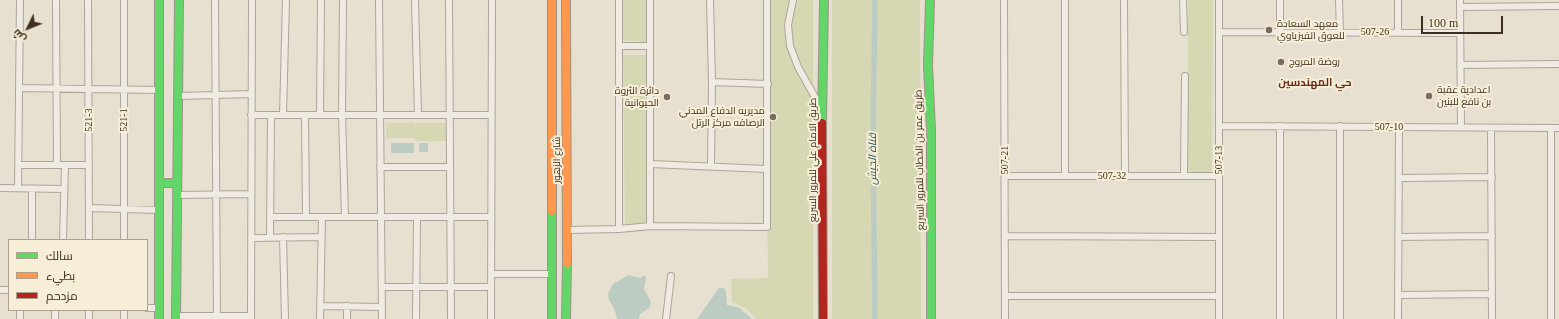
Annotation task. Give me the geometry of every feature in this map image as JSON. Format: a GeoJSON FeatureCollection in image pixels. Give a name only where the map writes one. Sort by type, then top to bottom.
{"type":"FeatureCollection","features":[{"type":"Feature","properties":{"kind":"main road"},"geometry":{"type":"LineString","coordinates":[[159,0],[159,319]]}},
{"type":"Feature","properties":{"kind":"main road"},"geometry":{"type":"LineString","coordinates":[[176,317],[179,0]]}},
{"type":"Feature","properties":{"kind":"main road","name":"شارع الزهور"},"geometry":{"type":"LineString","coordinates":[[552,0],[552,319]]}},
{"type":"Feature","properties":{"kind":"main road","name":"شارع الزهور"},"geometry":{"type":"LineString","coordinates":[[566,0],[568,230],[566,319]]}},
{"type":"Feature","properties":{"kind":"main road","name":"طريق الامام علي للمرور السريع"},"geometry":{"type":"LineString","coordinates":[[823,319],[822,110],[824,0]]}},
{"type":"Feature","properties":{"kind":"main road","name":"طريق عمر بن الخطاب للمرور السريع"},"geometry":{"type":"LineString","coordinates":[[930,0],[928,65],[931,130],[931,319]]}},
{"type":"Feature","properties":{"kind":"main road"},"geometry":{"type":"LineString","coordinates":[[159,183],[177,183]]}},
{"type":"Feature","properties":{"kind":"street"},"geometry":{"type":"LineString","coordinates":[[18,188],[20,0]]}},
{"type":"Feature","properties":{"kind":"street"},"geometry":{"type":"LineString","coordinates":[[56,0],[57,165]]}},
{"type":"Feature","properties":{"kind":"street","name":"521-3"},"geometry":{"type":"LineString","coordinates":[[88,0],[89,239]]}},
{"type":"Feature","properties":{"kind":"street","name":"521-1"},"geometry":{"type":"LineString","coordinates":[[124,0],[124,239]]}},
{"type":"Feature","properties":{"kind":"street"},"geometry":{"type":"LineString","coordinates":[[216,0],[217,318]]}},
{"type":"Feature","properties":{"kind":"street"},"geometry":{"type":"LineString","coordinates":[[176,317],[251,318],[252,0]]}},
{"type":"Feature","properties":{"kind":"street"},"geometry":{"type":"LineString","coordinates":[[283,115],[286,0]]}},
{"type":"Feature","properties":{"kind":"street"},"geometry":{"type":"LineString","coordinates":[[320,115],[321,0]]}},
{"type":"Feature","properties":{"kind":"street"},"geometry":{"type":"LineString","coordinates":[[343,0],[342,115],[345,217]]}},
{"type":"Feature","properties":{"kind":"street"},"geometry":{"type":"LineString","coordinates":[[379,0],[382,319]]}},
{"type":"Feature","properties":{"kind":"street"},"geometry":{"type":"LineString","coordinates":[[415,0],[418,115]]}},
{"type":"Feature","properties":{"kind":"street"},"geometry":{"type":"LineString","coordinates":[[449,0],[450,217],[452,286],[451,319]]}},
{"type":"Feature","properties":{"kind":"street"},"geometry":{"type":"LineString","coordinates":[[491,319],[492,0]]}},
{"type":"Feature","properties":{"kind":"street"},"geometry":{"type":"LineString","coordinates":[[619,0],[620,229]]}},
{"type":"Feature","properties":{"kind":"street"},"geometry":{"type":"LineString","coordinates":[[650,0],[650,226]]}},
{"type":"Feature","properties":{"kind":"street"},"geometry":{"type":"LineString","coordinates":[[710,0],[712,82],[711,166]]}},
{"type":"Feature","properties":{"kind":"street"},"geometry":{"type":"LineString","coordinates":[[568,230],[620,229],[650,226],[766,227],[768,84],[767,0]]}},
{"type":"Feature","properties":{"kind":"street"},"geometry":{"type":"LineString","coordinates":[[793,0],[788,24],[790,46],[798,67],[822,110]]}},
{"type":"Feature","properties":{"kind":"street","name":"507-21"},"geometry":{"type":"LineString","coordinates":[[1004,0],[1005,319]]}},
{"type":"Feature","properties":{"kind":"street"},"geometry":{"type":"LineString","coordinates":[[1065,0],[1066,176]]}},
{"type":"Feature","properties":{"kind":"street"},"geometry":{"type":"LineString","coordinates":[[1124,0],[1125,176]]}},
{"type":"Feature","properties":{"kind":"street"},"geometry":{"type":"LineString","coordinates":[[1184,0],[1184,32]]}},
{"type":"Feature","properties":{"kind":"street","name":"507-13"},"geometry":{"type":"LineString","coordinates":[[1219,0],[1219,319]]}},
{"type":"Feature","properties":{"kind":"street"},"geometry":{"type":"LineString","coordinates":[[1280,0],[1280,32]]}},
{"type":"Feature","properties":{"kind":"street"},"geometry":{"type":"LineString","coordinates":[[1340,0],[1340,32]]}},
{"type":"Feature","properties":{"kind":"street"},"geometry":{"type":"LineString","coordinates":[[1398,0],[1398,32]]}},
{"type":"Feature","properties":{"kind":"street"},"geometry":{"type":"LineString","coordinates":[[1461,127],[1460,3],[1559,6]]}},
{"type":"Feature","properties":{"kind":"street","name":"507-26"},"geometry":{"type":"LineString","coordinates":[[1219,32],[1460,33]]}},
{"type":"Feature","properties":{"kind":"street"},"geometry":{"type":"LineString","coordinates":[[619,46],[650,46]]}},
{"type":"Feature","properties":{"kind":"street"},"geometry":{"type":"LineString","coordinates":[[1460,65],[1559,64]]}},
{"type":"Feature","properties":{"kind":"street"},"geometry":{"type":"LineString","coordinates":[[1184,176],[1185,76]]}},
{"type":"Feature","properties":{"kind":"street"},"geometry":{"type":"LineString","coordinates":[[712,82],[768,84]]}},
{"type":"Feature","properties":{"kind":"street"},"geometry":{"type":"LineString","coordinates":[[19,88],[159,90]]}},
{"type":"Feature","properties":{"kind":"street"},"geometry":{"type":"LineString","coordinates":[[178,96],[251,94]]}},
{"type":"Feature","properties":{"kind":"street"},"geometry":{"type":"LineString","coordinates":[[251,115],[491,115]]}},
{"type":"Feature","properties":{"kind":"street"},"geometry":{"type":"LineString","coordinates":[[270,237],[271,115]]}},
{"type":"Feature","properties":{"kind":"street"},"geometry":{"type":"LineString","coordinates":[[305,115],[306,217]]}},
{"type":"Feature","properties":{"kind":"street","name":"507-10"},"geometry":{"type":"LineString","coordinates":[[1219,126],[1559,128]]}},
{"type":"Feature","properties":{"kind":"street"},"geometry":{"type":"LineString","coordinates":[[1280,126],[1280,319]]}},
{"type":"Feature","properties":{"kind":"street"},"geometry":{"type":"LineString","coordinates":[[1340,126],[1340,319]]}},
{"type":"Feature","properties":{"kind":"street"},"geometry":{"type":"LineString","coordinates":[[1398,319],[1399,127]]}},
{"type":"Feature","properties":{"kind":"street"},"geometry":{"type":"LineString","coordinates":[[1492,128],[1492,319]]}},
{"type":"Feature","properties":{"kind":"street"},"geometry":{"type":"LineString","coordinates":[[1551,128],[1551,319]]}},
{"type":"Feature","properties":{"kind":"street"},"geometry":{"type":"LineString","coordinates":[[650,164],[767,169]]}},
{"type":"Feature","properties":{"kind":"street"},"geometry":{"type":"LineString","coordinates":[[19,165],[89,165]]}},
{"type":"Feature","properties":{"kind":"street"},"geometry":{"type":"LineString","coordinates":[[63,239],[65,165]]}},
{"type":"Feature","properties":{"kind":"street"},"geometry":{"type":"LineString","coordinates":[[380,167],[450,167]]}},
{"type":"Feature","properties":{"kind":"street","name":"507-32"},"geometry":{"type":"LineString","coordinates":[[1005,176],[1219,176]]}},
{"type":"Feature","properties":{"kind":"street"},"geometry":{"type":"LineString","coordinates":[[1398,178],[1492,177]]}},
{"type":"Feature","properties":{"kind":"street"},"geometry":{"type":"LineString","coordinates":[[0,188],[64,189]]}},
{"type":"Feature","properties":{"kind":"street"},"geometry":{"type":"LineString","coordinates":[[32,189],[32,239]]}},
{"type":"Feature","properties":{"kind":"street"},"geometry":{"type":"LineString","coordinates":[[177,194],[251,194]]}},
{"type":"Feature","properties":{"kind":"street"},"geometry":{"type":"LineString","coordinates":[[89,208],[159,210]]}},
{"type":"Feature","properties":{"kind":"street"},"geometry":{"type":"LineString","coordinates":[[271,217],[491,217]]}},
{"type":"Feature","properties":{"kind":"street"},"geometry":{"type":"LineString","coordinates":[[320,319],[322,217]]}},
{"type":"Feature","properties":{"kind":"street"},"geometry":{"type":"LineString","coordinates":[[416,319],[417,217]]}},
{"type":"Feature","properties":{"kind":"street"},"geometry":{"type":"LineString","coordinates":[[1005,236],[1219,238]]}},
{"type":"Feature","properties":{"kind":"street"},"geometry":{"type":"LineString","coordinates":[[1398,237],[1492,236]]}},
{"type":"Feature","properties":{"kind":"street"},"geometry":{"type":"LineString","coordinates":[[283,237],[285,319]]}},
{"type":"Feature","properties":{"kind":"street"},"geometry":{"type":"LineString","coordinates":[[251,238],[321,237]]}},
{"type":"Feature","properties":{"kind":"street"},"geometry":{"type":"LineString","coordinates":[[491,274],[552,274]]}},
{"type":"Feature","properties":{"kind":"street"},"geometry":{"type":"LineString","coordinates":[[666,319],[670,276]]}},
{"type":"Feature","properties":{"kind":"street"},"geometry":{"type":"LineString","coordinates":[[382,287],[491,287]]}},
{"type":"Feature","properties":{"kind":"street"},"geometry":{"type":"LineString","coordinates":[[1398,295],[1492,294]]}},
{"type":"Feature","properties":{"kind":"street"},"geometry":{"type":"LineString","coordinates":[[1005,296],[1219,296]]}},
{"type":"Feature","properties":{"kind":"street"},"geometry":{"type":"LineString","coordinates":[[321,306],[382,307]]}},
{"type":"Feature","properties":{"kind":"street"},"geometry":{"type":"LineString","coordinates":[[347,306],[347,319]]}},
{"type":"Feature","properties":{"kind":"street"},"geometry":{"type":"LineString","coordinates":[[148,308],[159,308]]}},
{"type":"Feature","properties":{"kind":"green space"},"geometry":{"type":"Polygon","coordinates":[[[622,0],[646,0],[646,42],[623,40],[622,0]]]}},
{"type":"Feature","properties":{"kind":"green space"},"geometry":{"type":"Polygon","coordinates":[[[764,0],[813,0],[813,319],[756,319],[747,309],[732,302],[731,279],[768,278],[764,0]]]}},
{"type":"Feature","properties":{"kind":"green space"},"geometry":{"type":"Polygon","coordinates":[[[832,0],[920,0],[921,319],[832,319],[832,0]]]}},
{"type":"Feature","properties":{"kind":"green space"},"geometry":{"type":"Polygon","coordinates":[[[1188,0],[1213,0],[1212,164],[1211,171],[1209,172],[1191,172],[1188,169],[1188,0]]]}},
{"type":"Feature","properties":{"kind":"green space"},"geometry":{"type":"Polygon","coordinates":[[[623,55],[646,55],[646,231],[625,233],[623,55]]]}},
{"type":"Feature","properties":{"kind":"green space"},"geometry":{"type":"Polygon","coordinates":[[[386,123],[415,123],[415,128],[416,123],[446,123],[446,141],[416,141],[415,138],[386,138],[386,123]]]}},
{"type":"Feature","properties":{"kind":"shaded area"},"geometry":{"type":"Polygon","coordinates":[[[391,143],[414,143],[414,153],[391,153],[391,143]]]}},
{"type":"Feature","properties":{"kind":"shaded area"},"geometry":{"type":"Polygon","coordinates":[[[419,143],[428,143],[428,152],[419,152],[419,143]]]}},
{"type":"Feature","properties":{"kind":"shaded area"},"geometry":{"type":"Polygon","coordinates":[[[629,275],[640,278],[645,275],[646,279],[644,289],[651,302],[650,307],[640,314],[639,319],[617,319],[614,308],[609,300],[608,293],[613,284],[629,275]]]}},
{"type":"Feature","properties":{"kind":"shaded area"},"geometry":{"type":"Polygon","coordinates":[[[719,288],[724,288],[726,291],[727,305],[738,307],[752,319],[697,319],[719,288]]]}},
{"type":"Feature","properties":{"kind":"waterway","name":"قناة الجيش"},"geometry":{"type":"LineString","coordinates":[[875,0],[873,139],[875,319]]}},
{"type":"Feature","properties":{"kind":"traffic: fast"},"geometry":{"type":"LineString","coordinates":[[159,0],[159,319]]}},
{"type":"Feature","properties":{"kind":"traffic: fast"},"geometry":{"type":"LineString","coordinates":[[176,319],[179,0]]}},
{"type":"Feature","properties":{"kind":"traffic: fast"},"geometry":{"type":"LineString","coordinates":[[822,123],[824,0]]}},
{"type":"Feature","properties":{"kind":"traffic: fast"},"geometry":{"type":"LineString","coordinates":[[930,0],[928,65],[931,130],[931,319]]}},
{"type":"Feature","properties":{"kind":"traffic: fast"},"geometry":{"type":"LineString","coordinates":[[159,183],[177,183]]}},
{"type":"Feature","properties":{"kind":"traffic: fast"},"geometry":{"type":"LineString","coordinates":[[552,211],[552,319]]}},
{"type":"Feature","properties":{"kind":"traffic: fast"},"geometry":{"type":"LineString","coordinates":[[566,319],[567,263]]}},
{"type":"Feature","properties":{"kind":"traffic: slow"},"geometry":{"type":"LineString","coordinates":[[552,0],[552,211]]}},
{"type":"Feature","properties":{"kind":"traffic: slow"},"geometry":{"type":"LineString","coordinates":[[566,0],[567,263]]}},
{"type":"Feature","properties":{"kind":"traffic: jam"},"geometry":{"type":"LineString","coordinates":[[822,123],[823,319]]}},
{"type":"Feature","properties":{"kind":"place","name":"معهد السعادة للعوق الفيزياوي"},"geometry":{"type":"Point","coordinates":[1269,30]}},
{"type":"Feature","properties":{"kind":"place","name":"روضة المروج"},"geometry":{"type":"Point","coordinates":[1281,62]}},
{"type":"Feature","properties":{"kind":"place","name":"اعدادية عقبة بن نافع للبنين"},"geometry":{"type":"Point","coordinates":[1429,96]}},
{"type":"Feature","properties":{"kind":"place","name":"دائرة الثروة الحيوانية"},"geometry":{"type":"Point","coordinates":[667,97]}},
{"type":"Feature","properties":{"kind":"place","name":"مديريه الدفاع المدني الرصافه مركز الرتل"},"geometry":{"type":"Point","coordinates":[773,117]}},
{"type":"Feature","properties":{"kind":"district","name":"حي المهندسين"},"geometry":{"type":"Point","coordinates":[1315,83]}}]}
